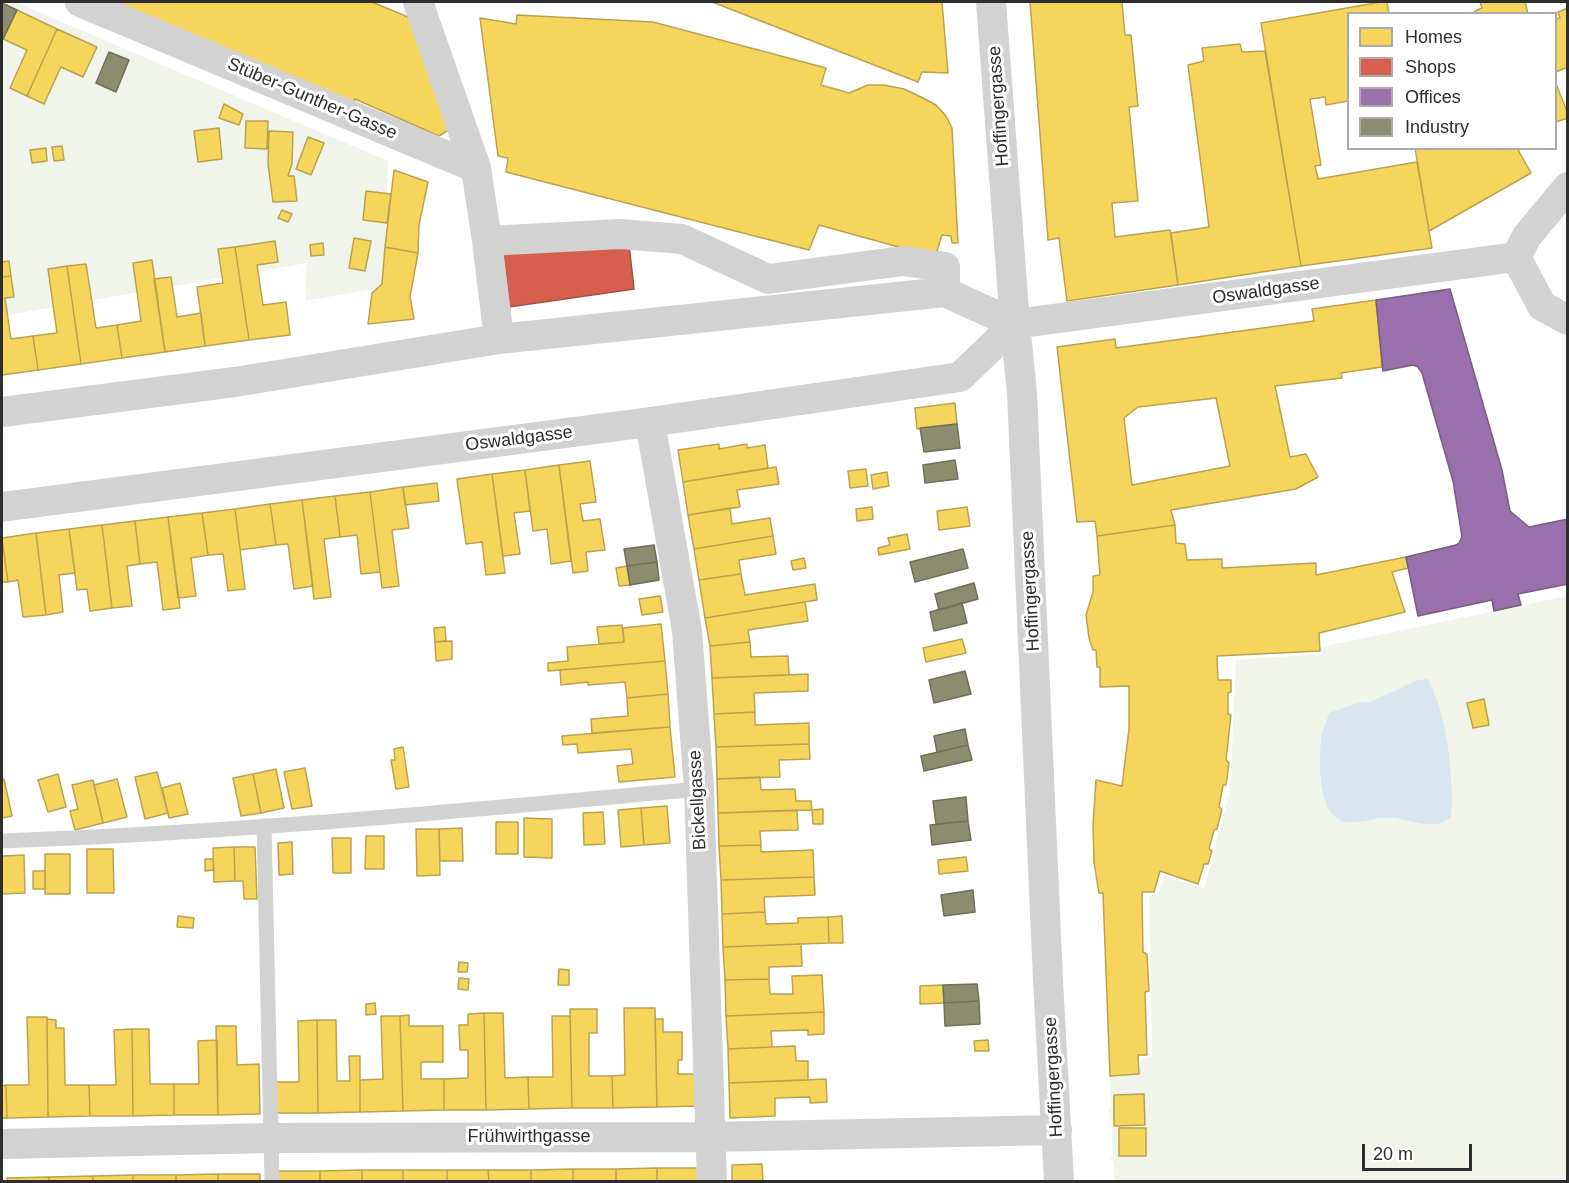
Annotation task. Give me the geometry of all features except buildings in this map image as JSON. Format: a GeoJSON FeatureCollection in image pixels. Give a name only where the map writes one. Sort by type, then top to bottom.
{"type":"FeatureCollection","features":[{"type":"Feature","properties":{"kind":"street","name":"Stüber-Gunther-Gasse"},"geometry":{"type":"LineString","coordinates":[[80,2],[476,168]]}},
{"type":"Feature","properties":{"kind":"street"},"geometry":{"type":"LineString","coordinates":[[418,2],[476,168],[499,339]]}},
{"type":"Feature","properties":{"kind":"street","name":"Hoffingergasse"},"geometry":{"type":"LineString","coordinates":[[991,2],[1022,393],[1047,968],[1059,1182]]}},
{"type":"Feature","properties":{"kind":"street"},"geometry":{"type":"LineString","coordinates":[[1568,187],[1527,236],[1516,257],[1542,306],[1568,320]]}},
{"type":"Feature","properties":{"kind":"street"},"geometry":{"type":"LineString","coordinates":[[487,241],[620,234],[682,240],[768,279],[903,261],[945,267],[945,292]]}},
{"type":"Feature","properties":{"kind":"street","name":"Oswaldgasse"},"geometry":{"type":"LineString","coordinates":[[2,507],[651,422],[960,376],[1015,324],[1516,257]]}},
{"type":"Feature","properties":{"kind":"street"},"geometry":{"type":"LineString","coordinates":[[2,412],[235,382],[499,339],[945,292],[1015,324]]}},
{"type":"Feature","properties":{"kind":"street","name":"Bickellgasse"},"geometry":{"type":"LineString","coordinates":[[651,422],[687,631],[699,789],[711,1182]]}},
{"type":"Feature","properties":{"kind":"street","name":"Frühwirthgasse"},"geometry":{"type":"LineString","coordinates":[[2,1144],[271,1138],[710,1137],[1057,1130]]}},
{"type":"Feature","properties":{"kind":"lane"},"geometry":{"type":"LineString","coordinates":[[2,841],[264,826],[699,789]]}},
{"type":"Feature","properties":{"kind":"lane"},"geometry":{"type":"LineString","coordinates":[[264,826],[272,1182]]}},
{"type":"Feature","properties":{"kind":"shaded area"},"geometry":{"type":"Polygon","coordinates":[[[2,2],[15,2],[388,161],[385,287],[305,301],[307,263],[2,316],[2,2]]]}},
{"type":"Feature","properties":{"kind":"shaded area"},"geometry":{"type":"Polygon","coordinates":[[[1567,596],[1567,1181],[1114,1181],[1113,1162],[1109,1158],[1113,1155],[1111,1113],[1108,1111],[1111,1107],[1110,1076],[1138,1074],[1142,1059],[1152,1057],[1149,896],[1158,894],[1165,876],[1204,889],[1230,791],[1236,660],[1321,654],[1321,647],[1567,596]]]}},
{"type":"Feature","properties":{"kind":"shaded area"},"geometry":{"type":"Polygon","coordinates":[[[1428,679],[1439,707],[1446,735],[1450,763],[1451,817],[1431,824],[1389,817],[1350,823],[1336,817],[1329,809],[1325,798],[1320,773],[1321,739],[1329,713],[1358,703],[1370,702],[1418,680],[1428,679]]]}}]}
